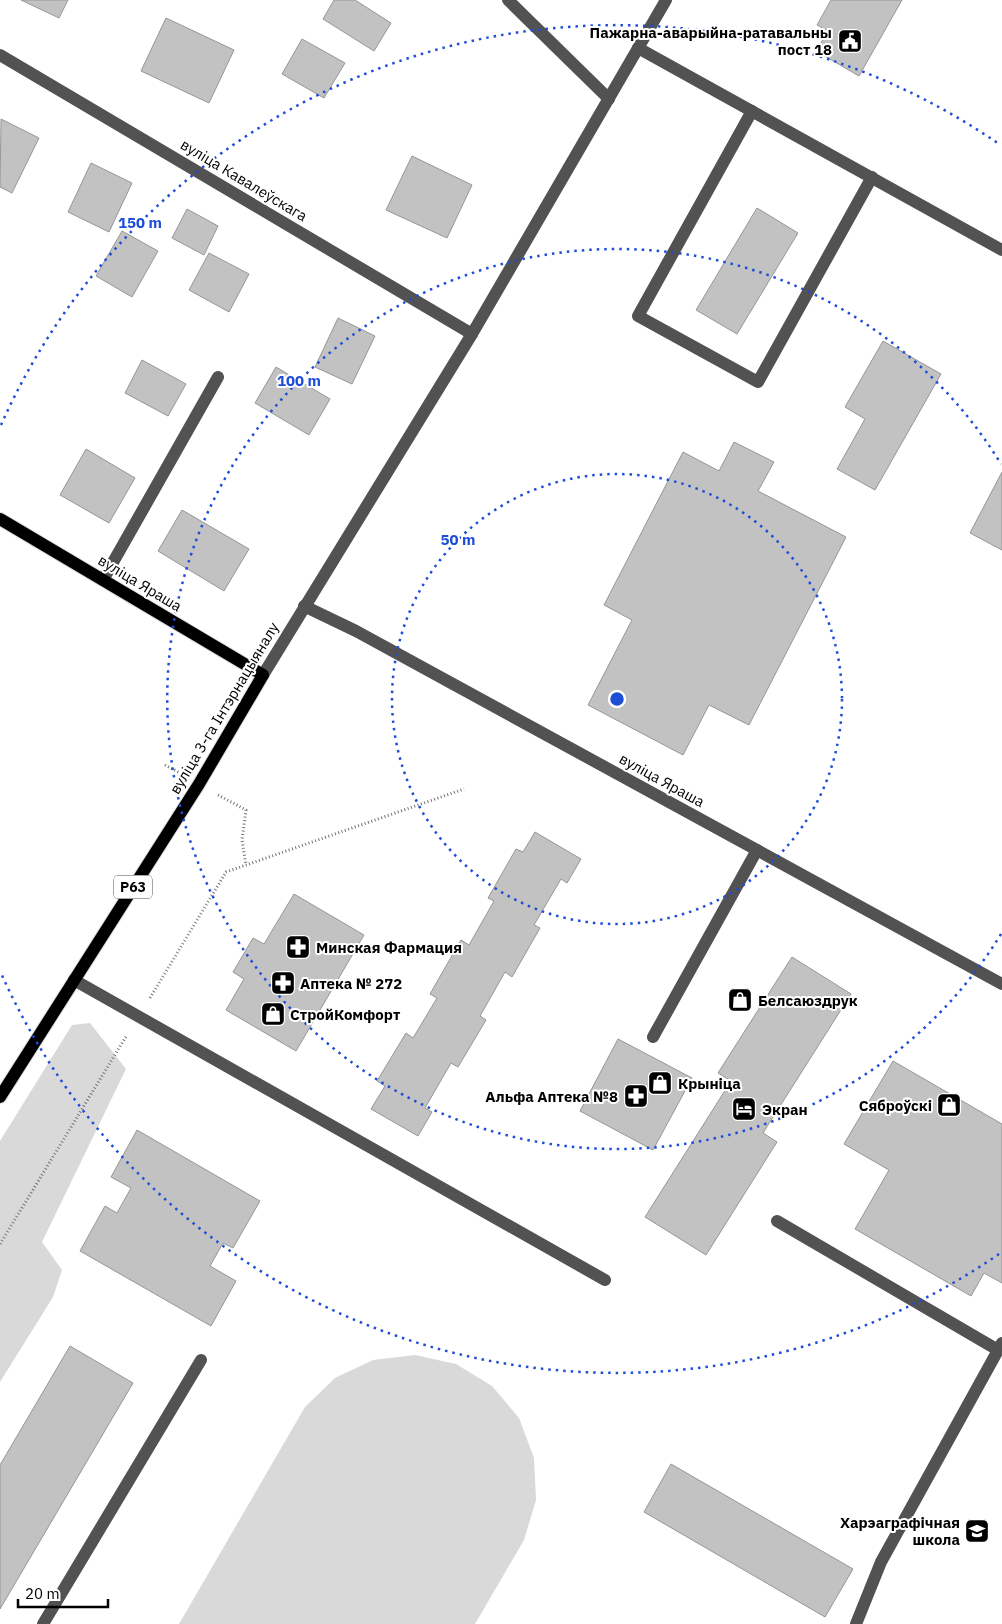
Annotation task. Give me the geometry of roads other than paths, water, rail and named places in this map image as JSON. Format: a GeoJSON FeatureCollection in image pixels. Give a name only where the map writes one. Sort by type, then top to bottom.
{"type":"FeatureCollection","features":[{"type":"Feature","properties":{"kind":"main road","name":"вуліца Яраша"},"geometry":{"type":"LineString","coordinates":[[0,519],[263,676]]}},
{"type":"Feature","properties":{"kind":"main road","name":"вуліца 3-га Інтэрнацыяналу"},"geometry":{"type":"LineString","coordinates":[[0,1097],[199,784],[263,676]]}},
{"type":"Feature","properties":{"kind":"street"},"geometry":{"type":"LineString","coordinates":[[508,0],[609,99]]}},
{"type":"Feature","properties":{"kind":"street","name":"вуліца 3-га Інтэрнацыяналу"},"geometry":{"type":"LineString","coordinates":[[263,676],[304,606],[472,334],[666,0]]}},
{"type":"Feature","properties":{"kind":"street"},"geometry":{"type":"LineString","coordinates":[[638,48],[1002,250]]}},
{"type":"Feature","properties":{"kind":"street","name":"вуліца Кавалеўскага"},"geometry":{"type":"LineString","coordinates":[[0,55],[472,334]]}},
{"type":"Feature","properties":{"kind":"street"},"geometry":{"type":"LineString","coordinates":[[752,112],[638,316],[758,382],[872,178]]}},
{"type":"Feature","properties":{"kind":"street"},"geometry":{"type":"LineString","coordinates":[[103,580],[218,377]]}},
{"type":"Feature","properties":{"kind":"street","name":"вуліца Яраша"},"geometry":{"type":"LineString","coordinates":[[304,606],[356,631],[1002,984]]}},
{"type":"Feature","properties":{"kind":"street"},"geometry":{"type":"LineString","coordinates":[[653,1037],[757,850]]}},
{"type":"Feature","properties":{"kind":"street"},"geometry":{"type":"LineString","coordinates":[[74,980],[605,1280]]}},
{"type":"Feature","properties":{"kind":"street"},"geometry":{"type":"LineString","coordinates":[[777,1221],[1000,1347],[881,1562],[856,1624]]}},
{"type":"Feature","properties":{"kind":"street"},"geometry":{"type":"LineString","coordinates":[[43,1624],[201,1360]]}},
{"type":"Feature","properties":{"kind":"place","name":"Пажарна-аварыйна-ратавальны пост 18"},"geometry":{"type":"Point","coordinates":[850,41]}},
{"type":"Feature","properties":{"kind":"place","name":"Минская Фармация"},"geometry":{"type":"Point","coordinates":[298,947]}},
{"type":"Feature","properties":{"kind":"place","name":"Аптека № 272"},"geometry":{"type":"Point","coordinates":[283,983]}},
{"type":"Feature","properties":{"kind":"place","name":"Белсаюздрук"},"geometry":{"type":"Point","coordinates":[740,1000]}},
{"type":"Feature","properties":{"kind":"place","name":"СтройКомфорт"},"geometry":{"type":"Point","coordinates":[273,1014]}},
{"type":"Feature","properties":{"kind":"place","name":"Крыніца"},"geometry":{"type":"Point","coordinates":[660,1083]}},
{"type":"Feature","properties":{"kind":"place","name":"Альфа Аптека №8"},"geometry":{"type":"Point","coordinates":[636,1096]}},
{"type":"Feature","properties":{"kind":"place","name":"Сяброўскі"},"geometry":{"type":"Point","coordinates":[949,1105]}},
{"type":"Feature","properties":{"kind":"place","name":"Экран"},"geometry":{"type":"Point","coordinates":[744,1109]}},
{"type":"Feature","properties":{"kind":"place","name":"Харэаграфічная школа"},"geometry":{"type":"Point","coordinates":[977,1531]}}]}
